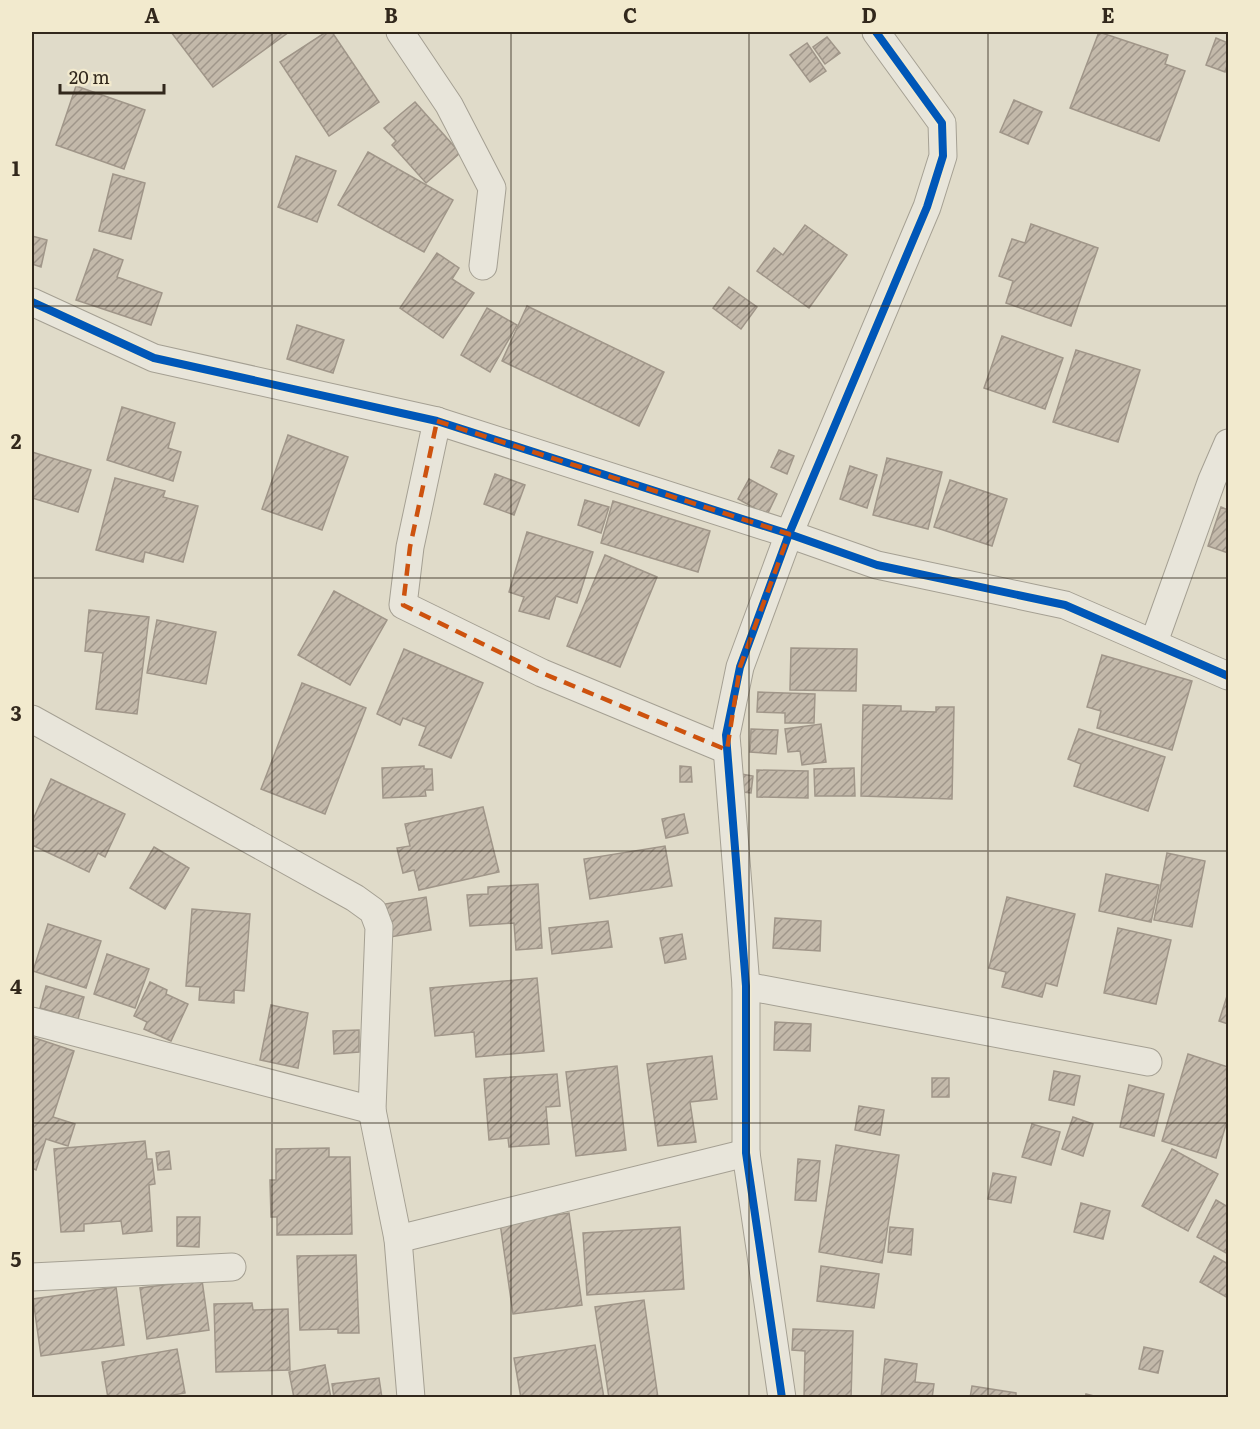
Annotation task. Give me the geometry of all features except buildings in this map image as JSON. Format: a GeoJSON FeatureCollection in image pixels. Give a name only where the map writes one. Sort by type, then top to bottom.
{"type":"FeatureCollection","features":[{"type":"Feature","properties":{"kind":"street"},"geometry":{"type":"LineString","coordinates":[[400,32],[449,105],[492,188],[483,266]]}},
{"type":"Feature","properties":{"kind":"street"},"geometry":{"type":"LineString","coordinates":[[782,1398],[746,1154],[746,986],[726,735],[740,667],[789,534],[927,207],[943,156],[942,123],[876,32]]}},
{"type":"Feature","properties":{"kind":"street"},"geometry":{"type":"LineString","coordinates":[[32,302],[154,358],[437,421],[789,534],[877,565],[1065,605],[1228,676]]}},
{"type":"Feature","properties":{"kind":"street"},"geometry":{"type":"LineString","coordinates":[[437,421],[410,547],[403,605],[542,673],[727,750]]}},
{"type":"Feature","properties":{"kind":"street"},"geometry":{"type":"LineString","coordinates":[[1154,642],[1212,480],[1228,443]]}},
{"type":"Feature","properties":{"kind":"street"},"geometry":{"type":"LineString","coordinates":[[32,719],[355,898],[373,911],[379,927],[372,1110],[399,1239],[411,1398]]}},
{"type":"Feature","properties":{"kind":"street"},"geometry":{"type":"LineString","coordinates":[[746,986],[1148,1062]]}},
{"type":"Feature","properties":{"kind":"street"},"geometry":{"type":"LineString","coordinates":[[32,1022],[372,1110]]}},
{"type":"Feature","properties":{"kind":"street"},"geometry":{"type":"LineString","coordinates":[[399,1239],[746,1154]]}},
{"type":"Feature","properties":{"kind":"street"},"geometry":{"type":"LineString","coordinates":[[32,1277],[232,1268]]}},
{"type":"Feature","properties":{"kind":"highlighted area"},"geometry":{"type":"Polygon","coordinates":[[[437,421],[789,534],[740,667],[727,750],[542,673],[403,605],[410,547],[437,421]]]}},
{"type":"Feature","properties":{"kind":"cycle path"},"geometry":{"type":"LineString","coordinates":[[782,1398],[746,1153],[746,986],[726,735],[740,667],[789,534],[927,207],[943,156],[942,123],[876,32]]}},
{"type":"Feature","properties":{"kind":"cycle path"},"geometry":{"type":"LineString","coordinates":[[32,302],[154,358],[437,421],[789,534],[877,565],[1065,605],[1228,676]]}}]}
